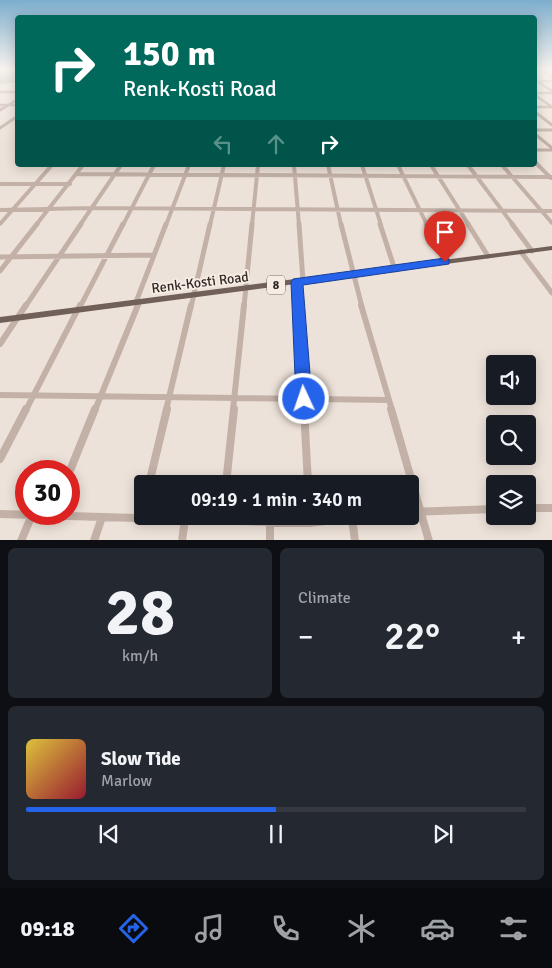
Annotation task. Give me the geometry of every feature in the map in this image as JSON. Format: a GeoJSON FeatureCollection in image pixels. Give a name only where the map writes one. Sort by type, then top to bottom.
{"type":"FeatureCollection","features":[{"type":"Feature","properties":{"kind":"main road","name":"Renk-Kosti Road"},"geometry":{"type":"LineString","coordinates":[[0,320],[395,270],[552,248]]}},
{"type":"Feature","properties":{"kind":"street"},"geometry":{"type":"LineString","coordinates":[[537,96],[552,107]]}},
{"type":"Feature","properties":{"kind":"street"},"geometry":{"type":"LineString","coordinates":[[0,110],[15,100]]}},
{"type":"Feature","properties":{"kind":"street"},"geometry":{"type":"LineString","coordinates":[[0,105],[15,105]]}},
{"type":"Feature","properties":{"kind":"street"},"geometry":{"type":"LineString","coordinates":[[537,107],[552,107]]}},
{"type":"Feature","properties":{"kind":"street"},"geometry":{"type":"LineString","coordinates":[[537,114],[552,125]]}},
{"type":"Feature","properties":{"kind":"street"},"geometry":{"type":"LineString","coordinates":[[0,128],[15,118]]}},
{"type":"Feature","properties":{"kind":"street"},"geometry":{"type":"LineString","coordinates":[[0,121],[10,121]]}},
{"type":"Feature","properties":{"kind":"street"},"geometry":{"type":"LineString","coordinates":[[546,121],[552,121]]}},
{"type":"Feature","properties":{"kind":"street"},"geometry":{"type":"LineString","coordinates":[[537,132],[552,130]]}},
{"type":"Feature","properties":{"kind":"street"},"geometry":{"type":"LineString","coordinates":[[537,134],[552,149]]}},
{"type":"Feature","properties":{"kind":"street"},"geometry":{"type":"LineString","coordinates":[[537,150],[552,149]]}},
{"type":"Feature","properties":{"kind":"street"},"geometry":{"type":"LineString","coordinates":[[537,164],[552,178]]}},
{"type":"Feature","properties":{"kind":"street"},"geometry":{"type":"LineString","coordinates":[[0,224],[50,167]]}},
{"type":"Feature","properties":{"kind":"street"},"geometry":{"type":"LineString","coordinates":[[0,271],[50,210],[81,167]]}},
{"type":"Feature","properties":{"kind":"street"},"geometry":{"type":"LineString","coordinates":[[0,344],[119,167]]}},
{"type":"Feature","properties":{"kind":"street"},"geometry":{"type":"LineString","coordinates":[[0,459],[35,395],[105,255],[153,167]]}},
{"type":"Feature","properties":{"kind":"street"},"geometry":{"type":"LineString","coordinates":[[74,460],[138,302],[153,255],[187,167]]}},
{"type":"Feature","properties":{"kind":"street"},"geometry":{"type":"LineString","coordinates":[[151,475],[224,167]]}},
{"type":"Feature","properties":{"kind":"street"},"geometry":{"type":"LineString","coordinates":[[227,475],[258,167]]}},
{"type":"Feature","properties":{"kind":"street"},"geometry":{"type":"LineString","coordinates":[[294,167],[308,475]]}},
{"type":"Feature","properties":{"kind":"street"},"geometry":{"type":"LineString","coordinates":[[328,167],[336,210],[389,400],[389,406],[429,540]]}},
{"type":"Feature","properties":{"kind":"street"},"geometry":{"type":"LineString","coordinates":[[363,167],[395,270]]}},
{"type":"Feature","properties":{"kind":"street"},"geometry":{"type":"LineString","coordinates":[[399,167],[418,210],[445,262]]}},
{"type":"Feature","properties":{"kind":"street"},"geometry":{"type":"LineString","coordinates":[[432,167],[488,256]]}},
{"type":"Feature","properties":{"kind":"street"},"geometry":{"type":"LineString","coordinates":[[469,167],[532,250]]}},
{"type":"Feature","properties":{"kind":"street"},"geometry":{"type":"LineString","coordinates":[[504,167],[552,223]]}},
{"type":"Feature","properties":{"kind":"street"},"geometry":{"type":"LineString","coordinates":[[76,174],[552,178]]}},
{"type":"Feature","properties":{"kind":"street"},"geometry":{"type":"LineString","coordinates":[[0,184],[70,184]]}},
{"type":"Feature","properties":{"kind":"street"},"geometry":{"type":"LineString","coordinates":[[0,210],[130,208],[552,211]]}},
{"type":"Feature","properties":{"kind":"street"},"geometry":{"type":"LineString","coordinates":[[522,252],[552,293]]}},
{"type":"Feature","properties":{"kind":"street"},"geometry":{"type":"LineString","coordinates":[[0,257],[153,255]]}},
{"type":"Feature","properties":{"kind":"street"},"geometry":{"type":"LineString","coordinates":[[0,395],[389,400]]}},
{"type":"Feature","properties":{"kind":"street"},"geometry":{"type":"LineString","coordinates":[[536,508],[552,508]]}},
{"type":"Feature","properties":{"kind":"street"},"geometry":{"type":"LineString","coordinates":[[421,511],[486,509]]}},
{"type":"Feature","properties":{"kind":"street"},"geometry":{"type":"LineString","coordinates":[[0,514],[15,514]]}},
{"type":"Feature","properties":{"kind":"street"},"geometry":{"type":"LineString","coordinates":[[80,516],[134,515]]}},
{"type":"Feature","properties":{"kind":"street"},"geometry":{"type":"LineString","coordinates":[[94,540],[102,517]]}},
{"type":"Feature","properties":{"kind":"street"},"geometry":{"type":"LineString","coordinates":[[21,540],[28,525]]}},
{"type":"Feature","properties":{"kind":"street"},"geometry":{"type":"LineString","coordinates":[[182,540],[184,525]]}},
{"type":"Feature","properties":{"kind":"street"},"geometry":{"type":"LineString","coordinates":[[270,525],[270,540]]}},
{"type":"Feature","properties":{"kind":"street"},"geometry":{"type":"LineString","coordinates":[[353,525],[355,540]]}},
{"type":"Feature","properties":{"kind":"route"},"geometry":{"type":"LineString","coordinates":[[304,399],[297,282],[445,262]]}}]}
